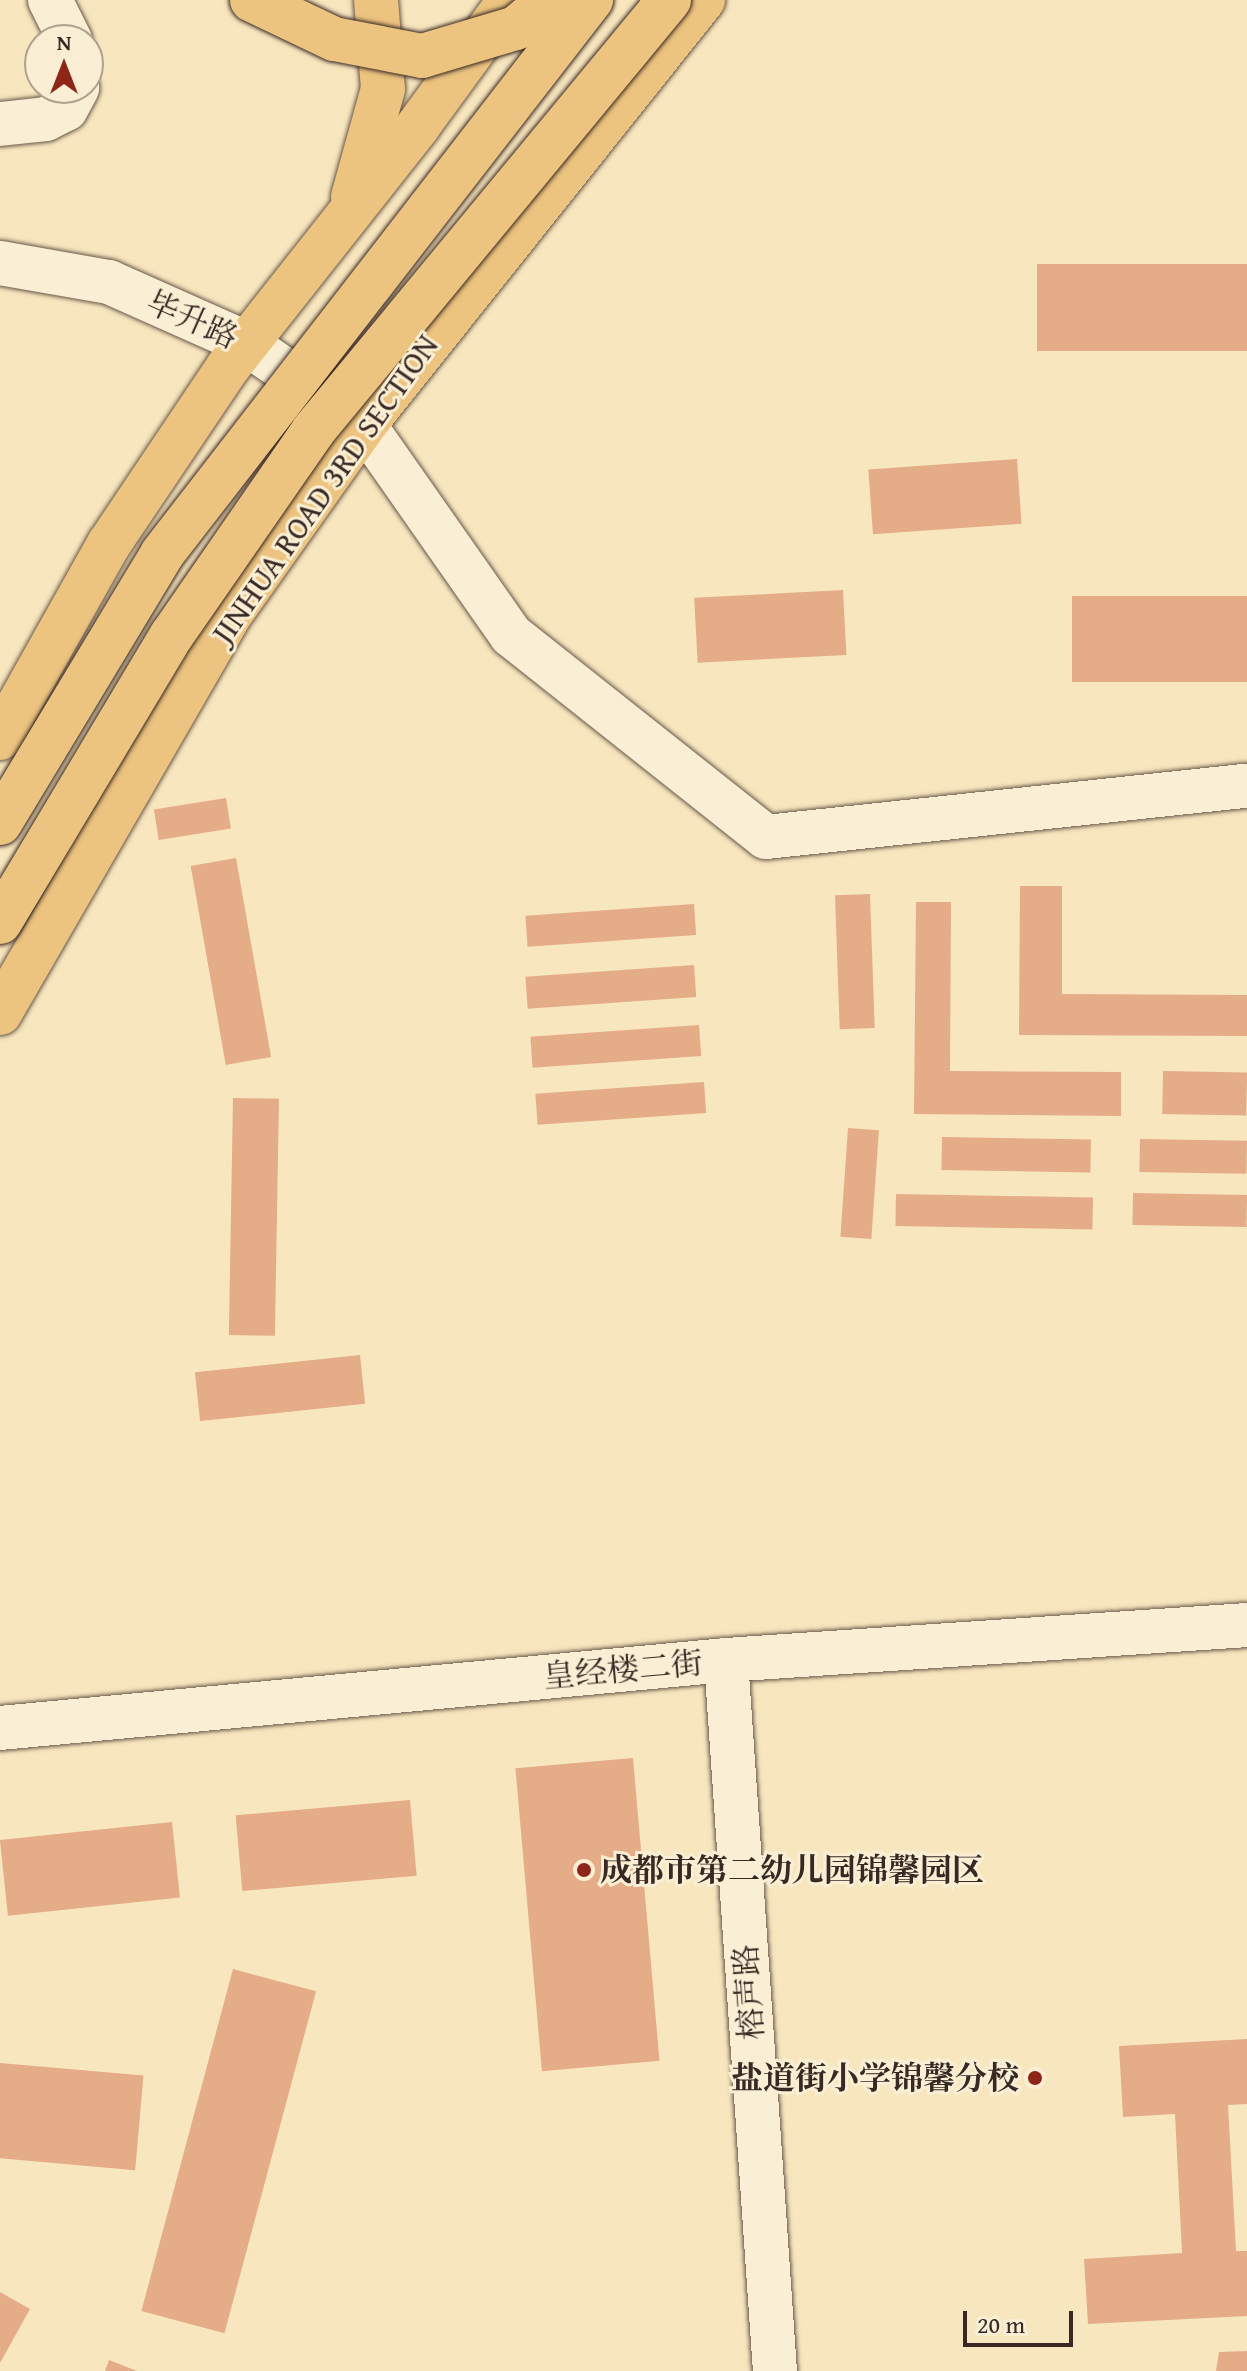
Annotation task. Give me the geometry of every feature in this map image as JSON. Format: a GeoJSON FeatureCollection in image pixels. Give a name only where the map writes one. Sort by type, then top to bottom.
{"type":"FeatureCollection","features":[{"type":"Feature","properties":{"kind":"main road"},"geometry":{"type":"LineString","coordinates":[[252,0],[334,39],[422,56],[516,28],[550,0]]}},
{"type":"Feature","properties":{"kind":"main road"},"geometry":{"type":"LineString","coordinates":[[347,218],[383,89],[376,0]]}},
{"type":"Feature","properties":{"kind":"main road"},"geometry":{"type":"LineString","coordinates":[[0,738],[109,544],[246,343],[347,218],[510,0]]}},
{"type":"Feature","properties":{"kind":"main road"},"geometry":{"type":"LineString","coordinates":[[0,823],[162,554],[591,0]]}},
{"type":"Feature","properties":{"kind":"main road"},"geometry":{"type":"LineString","coordinates":[[0,922],[172,635],[313,431],[669,0]]}},
{"type":"Feature","properties":{"kind":"main road","name":"JINHUA ROAD 3RD SECTION"},"geometry":{"type":"LineString","coordinates":[[0,1013],[229,616],[364,425],[703,0]]}},
{"type":"Feature","properties":{"kind":"street"},"geometry":{"type":"LineString","coordinates":[[50,0],[62,24]]}},
{"type":"Feature","properties":{"kind":"street"},"geometry":{"type":"LineString","coordinates":[[0,124],[46,119],[66,109],[69,104]]}},
{"type":"Feature","properties":{"kind":"street","name":"毕升路"},"geometry":{"type":"LineString","coordinates":[[0,263],[109,282],[246,343],[364,425]]}},
{"type":"Feature","properties":{"kind":"street"},"geometry":{"type":"LineString","coordinates":[[364,425],[511,635],[766,837],[1247,786]]}},
{"type":"Feature","properties":{"kind":"street","name":"皇经楼二街"},"geometry":{"type":"LineString","coordinates":[[0,1728],[726,1660],[1247,1625]]}},
{"type":"Feature","properties":{"kind":"street","name":"榕声路"},"geometry":{"type":"LineString","coordinates":[[726,1660],[775,2371]]}},
{"type":"Feature","properties":{"kind":"building"},"geometry":{"type":"Polygon","coordinates":[[[1037,264],[1247,264],[1247,351],[1037,351],[1037,264]]]}},
{"type":"Feature","properties":{"kind":"building"},"geometry":{"type":"Polygon","coordinates":[[[1017,459],[1022,524],[873,534],[868,469],[1017,459]]]}},
{"type":"Feature","properties":{"kind":"building"},"geometry":{"type":"Polygon","coordinates":[[[843,590],[846,655],[698,663],[694,598],[843,590]]]}},
{"type":"Feature","properties":{"kind":"building"},"geometry":{"type":"Polygon","coordinates":[[[1072,596],[1247,596],[1247,682],[1072,682],[1072,596]]]}},
{"type":"Feature","properties":{"kind":"building"},"geometry":{"type":"Polygon","coordinates":[[[226,798],[231,829],[159,840],[154,809],[226,798]]]}},
{"type":"Feature","properties":{"kind":"building"},"geometry":{"type":"Polygon","coordinates":[[[236,858],[271,1057],[226,1065],[191,866],[236,858]]]}},
{"type":"Feature","properties":{"kind":"building"},"geometry":{"type":"Polygon","coordinates":[[[1020,886],[1062,886],[1062,994],[1247,995],[1247,1036],[1019,1035],[1020,886]]]}},
{"type":"Feature","properties":{"kind":"building"},"geometry":{"type":"Polygon","coordinates":[[[870,894],[875,1028],[840,1029],[835,895],[870,894]]]}},
{"type":"Feature","properties":{"kind":"building"},"geometry":{"type":"Polygon","coordinates":[[[916,902],[951,902],[950,1071],[1121,1072],[1121,1116],[914,1114],[916,902]]]}},
{"type":"Feature","properties":{"kind":"building"},"geometry":{"type":"Polygon","coordinates":[[[694,904],[696,935],[528,947],[525,916],[694,904]]]}},
{"type":"Feature","properties":{"kind":"building"},"geometry":{"type":"Polygon","coordinates":[[[694,965],[696,997],[528,1009],[525,977],[694,965]]]}},
{"type":"Feature","properties":{"kind":"building"},"geometry":{"type":"Polygon","coordinates":[[[699,1025],[701,1056],[533,1068],[530,1037],[699,1025]]]}},
{"type":"Feature","properties":{"kind":"building"},"geometry":{"type":"Polygon","coordinates":[[[1163,1071],[1247,1072],[1246,1115],[1162,1114],[1163,1071]]]}},
{"type":"Feature","properties":{"kind":"building"},"geometry":{"type":"Polygon","coordinates":[[[704,1082],[706,1113],[538,1125],[535,1094],[704,1082]]]}},
{"type":"Feature","properties":{"kind":"building"},"geometry":{"type":"Polygon","coordinates":[[[233,1098],[279,1099],[275,1336],[229,1335],[233,1098]]]}},
{"type":"Feature","properties":{"kind":"building"},"geometry":{"type":"Polygon","coordinates":[[[848,1128],[879,1130],[871,1239],[840,1237],[848,1128]]]}},
{"type":"Feature","properties":{"kind":"building"},"geometry":{"type":"Polygon","coordinates":[[[942,1137],[1091,1140],[1090,1173],[941,1170],[942,1137]]]}},
{"type":"Feature","properties":{"kind":"building"},"geometry":{"type":"Polygon","coordinates":[[[1140,1139],[1247,1141],[1246,1174],[1139,1172],[1140,1139]]]}},
{"type":"Feature","properties":{"kind":"building"},"geometry":{"type":"Polygon","coordinates":[[[1133,1193],[1247,1195],[1246,1227],[1132,1225],[1133,1193]]]}},
{"type":"Feature","properties":{"kind":"building"},"geometry":{"type":"Polygon","coordinates":[[[896,1194],[1093,1197],[1092,1229],[895,1226],[896,1194]]]}},
{"type":"Feature","properties":{"kind":"building"},"geometry":{"type":"Polygon","coordinates":[[[360,1355],[365,1404],[200,1421],[195,1372],[360,1355]]]}},
{"type":"Feature","properties":{"kind":"building"},"geometry":{"type":"Polygon","coordinates":[[[633,1758],[659,2061],[542,2071],[515,1768],[633,1758]]]}},
{"type":"Feature","properties":{"kind":"building"},"geometry":{"type":"Polygon","coordinates":[[[410,1800],[417,1876],[242,1891],[236,1815],[410,1800]]]}},
{"type":"Feature","properties":{"kind":"building"},"geometry":{"type":"Polygon","coordinates":[[[172,1822],[180,1898],[8,1916],[0,1840],[172,1822]]]}},
{"type":"Feature","properties":{"kind":"building"},"geometry":{"type":"Polygon","coordinates":[[[233,1969],[316,1991],[224,2333],[141,2311],[233,1969]]]}},
{"type":"Feature","properties":{"kind":"building"},"geometry":{"type":"Polygon","coordinates":[[[1247,2039],[1247,2104],[1228,2105],[1236,2251],[1247,2251],[1247,2316],[1088,2324],[1084,2259],[1182,2253],[1175,2114],[1123,2117],[1119,2046],[1247,2039]]]}},
{"type":"Feature","properties":{"kind":"building"},"geometry":{"type":"Polygon","coordinates":[[[0,2063],[143,2076],[135,2170],[0,2158],[0,2063]]]}},
{"type":"Feature","properties":{"kind":"building"},"geometry":{"type":"Polygon","coordinates":[[[0,2292],[30,2309],[0,2363],[0,2292]]]}},
{"type":"Feature","properties":{"kind":"building"},"geometry":{"type":"Polygon","coordinates":[[[1247,2351],[1247,2371],[1216,2371],[1219,2352],[1247,2351]]]}},
{"type":"Feature","properties":{"kind":"building"},"geometry":{"type":"Polygon","coordinates":[[[109,2360],[137,2371],[105,2371],[109,2360]]]}},
{"type":"Feature","properties":{"kind":"place","name":"成都市第二幼儿园锦馨园区"},"geometry":{"type":"Point","coordinates":[584,1870]}},
{"type":"Feature","properties":{"kind":"place","name":"盐道街小学锦馨分校"},"geometry":{"type":"Point","coordinates":[1035,2078]}}]}
